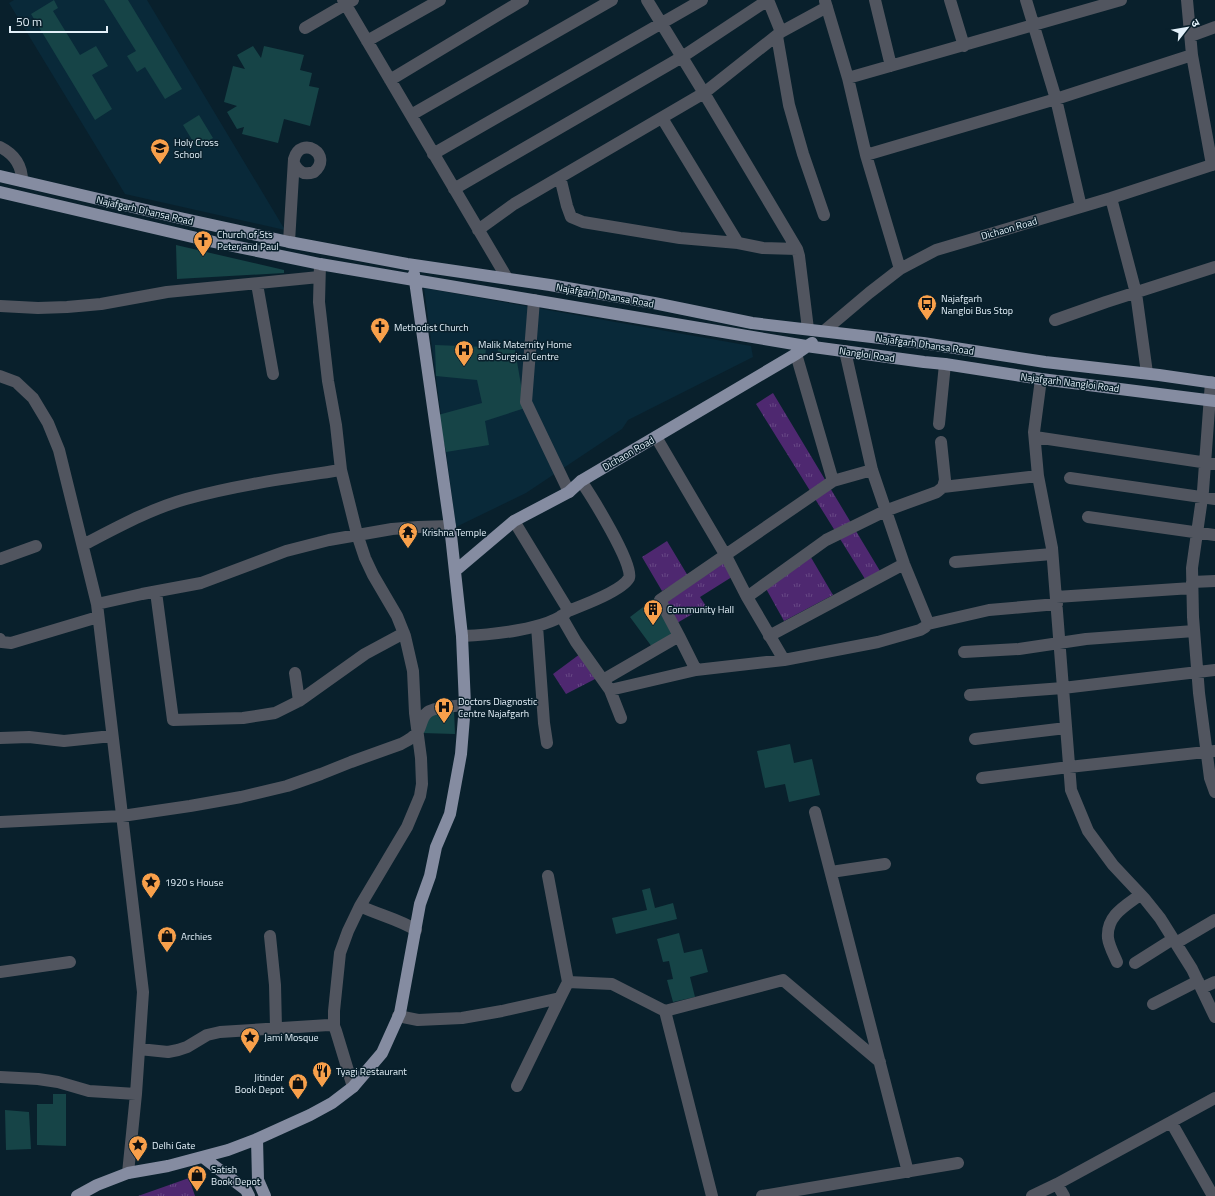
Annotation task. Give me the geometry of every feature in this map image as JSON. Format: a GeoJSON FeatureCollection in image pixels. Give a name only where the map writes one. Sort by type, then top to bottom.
{"type":"FeatureCollection","features":[{"type":"Feature","properties":{"kind":"main road","name":"Najafgarh Dhansa Road"},"geometry":{"type":"LineString","coordinates":[[0,176],[289,242],[413,265],[507,278],[654,303],[752,323],[923,343],[1045,362],[1213,382]]}},
{"type":"Feature","properties":{"kind":"main road","name":"Nangloi Road"},"geometry":{"type":"LineString","coordinates":[[0,192],[214,242],[320,264],[656,320],[684,326],[809,346],[924,362]]}},
{"type":"Feature","properties":{"kind":"main road"},"geometry":{"type":"LineString","coordinates":[[77,1196],[97,1185],[128,1173],[204,1158],[228,1150],[257,1139],[310,1115],[332,1103],[353,1087],[382,1053],[398,1016],[420,904],[430,876],[436,847],[450,814],[461,754],[465,705],[462,636],[450,526],[413,265]]}},
{"type":"Feature","properties":{"kind":"main road","name":"Dichaon Road"},"geometry":{"type":"LineString","coordinates":[[455,571],[514,521],[569,492],[581,481],[796,354],[809,346],[824,331]]}},
{"type":"Feature","properties":{"kind":"main road","name":"Najafgarh Nangloi Road"},"geometry":{"type":"LineString","coordinates":[[924,362],[1212,401]]}},
{"type":"Feature","properties":{"kind":"main road"},"geometry":{"type":"LineString","coordinates":[[257,1139],[258,1180],[265,1196]]}},
{"type":"Feature","properties":{"kind":"main road"},"geometry":{"type":"LineString","coordinates":[[204,1158],[246,1190],[249,1196]]}},
{"type":"Feature","properties":{"kind":"street"},"geometry":{"type":"LineString","coordinates":[[367,41],[440,0]]}},
{"type":"Feature","properties":{"kind":"street"},"geometry":{"type":"LineString","coordinates":[[390,80],[523,0]]}},
{"type":"Feature","properties":{"kind":"street"},"geometry":{"type":"LineString","coordinates":[[411,115],[612,0]]}},
{"type":"Feature","properties":{"kind":"street"},"geometry":{"type":"LineString","coordinates":[[647,0],[797,249],[808,329]]}},
{"type":"Feature","properties":{"kind":"street"},"geometry":{"type":"LineString","coordinates":[[433,154],[702,0]]}},
{"type":"Feature","properties":{"kind":"street"},"geometry":{"type":"LineString","coordinates":[[454,188],[682,57],[768,0],[779,34],[789,105],[803,154],[824,215]]}},
{"type":"Feature","properties":{"kind":"street"},"geometry":{"type":"LineString","coordinates":[[875,0],[891,66]]}},
{"type":"Feature","properties":{"kind":"street"},"geometry":{"type":"LineString","coordinates":[[950,0],[964,46]]}},
{"type":"Feature","properties":{"kind":"street"},"geometry":{"type":"LineString","coordinates":[[1026,0],[1035,25],[1056,99],[1081,207]]}},
{"type":"Feature","properties":{"kind":"street"},"geometry":{"type":"LineString","coordinates":[[848,78],[1121,0]]}},
{"type":"Feature","properties":{"kind":"street"},"geometry":{"type":"LineString","coordinates":[[1187,0],[1192,55],[1214,165]]}},
{"type":"Feature","properties":{"kind":"street"},"geometry":{"type":"LineString","coordinates":[[305,28],[347,1],[367,41],[507,278]]}},
{"type":"Feature","properties":{"kind":"street"},"geometry":{"type":"LineString","coordinates":[[478,230],[514,204],[704,93],[779,34],[826,4],[848,78],[866,155],[900,269]]}},
{"type":"Feature","properties":{"kind":"street"},"geometry":{"type":"LineString","coordinates":[[1191,36],[1215,27]]}},
{"type":"Feature","properties":{"kind":"street"},"geometry":{"type":"LineString","coordinates":[[866,155],[1056,99],[1192,55]]}},
{"type":"Feature","properties":{"kind":"street"},"geometry":{"type":"LineString","coordinates":[[662,118],[738,243]]}},
{"type":"Feature","properties":{"kind":"street"},"geometry":{"type":"LineString","coordinates":[[0,147],[10,153],[17,161],[22,172],[22,181]]}},
{"type":"Feature","properties":{"kind":"street"},"geometry":{"type":"LineString","coordinates":[[289,242],[294,164]]}},
{"type":"Feature","properties":{"kind":"street","name":"Dichaon Road"},"geometry":{"type":"LineString","coordinates":[[824,331],[869,292],[900,269],[924,255],[946,246],[1111,198],[1214,165]]}},
{"type":"Feature","properties":{"kind":"street"},"geometry":{"type":"LineString","coordinates":[[560,177],[571,216],[583,222],[680,238],[738,243],[763,248],[797,249]]}},
{"type":"Feature","properties":{"kind":"street"},"geometry":{"type":"LineString","coordinates":[[1111,198],[1136,293],[1147,373]]}},
{"type":"Feature","properties":{"kind":"street"},"geometry":{"type":"LineString","coordinates":[[320,264],[319,302],[323,342],[341,470],[357,534],[373,575],[394,610],[404,633],[412,671],[422,784],[420,796],[407,827],[360,906],[348,931],[340,954],[334,1011],[334,1026],[353,1087]]}},
{"type":"Feature","properties":{"kind":"street"},"geometry":{"type":"LineString","coordinates":[[1055,320],[1215,267]]}},
{"type":"Feature","properties":{"kind":"street"},"geometry":{"type":"LineString","coordinates":[[0,306],[38,308],[101,304],[167,292],[319,277]]}},
{"type":"Feature","properties":{"kind":"street"},"geometry":{"type":"LineString","coordinates":[[257,284],[273,374]]}},
{"type":"Feature","properties":{"kind":"street"},"geometry":{"type":"LineString","coordinates":[[534,300],[526,402],[569,492]]}},
{"type":"Feature","properties":{"kind":"street"},"geometry":{"type":"LineString","coordinates":[[845,351],[872,470],[904,564],[928,624]]}},
{"type":"Feature","properties":{"kind":"street"},"geometry":{"type":"LineString","coordinates":[[796,354],[833,481]]}},
{"type":"Feature","properties":{"kind":"street"},"geometry":{"type":"LineString","coordinates":[[939,424],[945,364]]}},
{"type":"Feature","properties":{"kind":"street"},"geometry":{"type":"LineString","coordinates":[[0,376],[16,382],[33,398],[48,423],[59,450],[97,604],[143,992],[136,1094],[128,1173]]}},
{"type":"Feature","properties":{"kind":"street"},"geometry":{"type":"LineString","coordinates":[[1041,379],[1035,437],[1038,476],[1052,554],[1071,790],[1088,831],[1113,865],[1160,918],[1192,970],[1215,1017]]}},
{"type":"Feature","properties":{"kind":"street"},"geometry":{"type":"LineString","coordinates":[[1213,382],[1210,463],[1202,497],[1192,568],[1192,585],[1197,671],[1211,752],[1210,778],[1215,792]]}},
{"type":"Feature","properties":{"kind":"street"},"geometry":{"type":"LineString","coordinates":[[656,437],[726,556],[747,597],[784,660]]}},
{"type":"Feature","properties":{"kind":"street"},"geometry":{"type":"LineString","coordinates":[[1035,437],[1210,463]]}},
{"type":"Feature","properties":{"kind":"street"},"geometry":{"type":"LineString","coordinates":[[941,442],[945,480],[943,487]]}},
{"type":"Feature","properties":{"kind":"street"},"geometry":{"type":"LineString","coordinates":[[83,545],[144,514],[186,499],[241,486],[341,470]]}},
{"type":"Feature","properties":{"kind":"street"},"geometry":{"type":"LineString","coordinates":[[696,670],[680,636],[660,600],[833,481],[872,470]]}},
{"type":"Feature","properties":{"kind":"street"},"geometry":{"type":"LineString","coordinates":[[747,597],[826,540],[886,511],[937,492],[943,487],[1038,476]]}},
{"type":"Feature","properties":{"kind":"street"},"geometry":{"type":"LineString","coordinates":[[1070,478],[1215,499]]}},
{"type":"Feature","properties":{"kind":"street"},"geometry":{"type":"LineString","coordinates":[[462,636],[525,629],[537,626],[606,594],[625,582],[630,572],[622,552],[598,507],[581,481]]}},
{"type":"Feature","properties":{"kind":"street"},"geometry":{"type":"LineString","coordinates":[[1088,517],[1215,535]]}},
{"type":"Feature","properties":{"kind":"street"},"geometry":{"type":"LineString","coordinates":[[514,521],[567,608],[564,614],[576,642],[610,690],[621,718]]}},
{"type":"Feature","properties":{"kind":"street"},"geometry":{"type":"LineString","coordinates":[[97,604],[202,583],[286,551],[357,534],[418,526],[450,526]]}},
{"type":"Feature","properties":{"kind":"street"},"geometry":{"type":"LineString","coordinates":[[0,559],[36,546]]}},
{"type":"Feature","properties":{"kind":"street"},"geometry":{"type":"LineString","coordinates":[[955,562],[1052,554]]}},
{"type":"Feature","properties":{"kind":"street"},"geometry":{"type":"LineString","coordinates":[[769,636],[904,564]]}},
{"type":"Feature","properties":{"kind":"street"},"geometry":{"type":"LineString","coordinates":[[610,690],[696,670],[784,660],[878,642],[920,630],[925,628],[928,624],[989,610],[1215,581]]}},
{"type":"Feature","properties":{"kind":"street"},"geometry":{"type":"LineString","coordinates":[[156,592],[173,720],[251,717],[275,713],[299,701],[365,654],[404,633]]}},
{"type":"Feature","properties":{"kind":"street"},"geometry":{"type":"LineString","coordinates":[[0,639],[2,642],[11,643],[98,617]]}},
{"type":"Feature","properties":{"kind":"street"},"geometry":{"type":"LineString","coordinates":[[537,626],[544,723],[547,743]]}},
{"type":"Feature","properties":{"kind":"street"},"geometry":{"type":"LineString","coordinates":[[964,652],[1019,649],[1086,638],[1194,631]]}},
{"type":"Feature","properties":{"kind":"street"},"geometry":{"type":"LineString","coordinates":[[603,680],[680,636]]}},
{"type":"Feature","properties":{"kind":"street"},"geometry":{"type":"LineString","coordinates":[[970,695],[1063,688],[1215,670]]}},
{"type":"Feature","properties":{"kind":"street"},"geometry":{"type":"LineString","coordinates":[[295,673],[299,701]]}},
{"type":"Feature","properties":{"kind":"street"},"geometry":{"type":"LineString","coordinates":[[0,822],[122,816],[241,797],[287,786],[332,771],[351,762],[401,744],[418,732],[423,718],[429,712],[465,705]]}},
{"type":"Feature","properties":{"kind":"street"},"geometry":{"type":"LineString","coordinates":[[975,738],[1066,728]]}},
{"type":"Feature","properties":{"kind":"street"},"geometry":{"type":"LineString","coordinates":[[0,738],[29,737],[64,741],[112,736]]}},
{"type":"Feature","properties":{"kind":"street"},"geometry":{"type":"LineString","coordinates":[[982,778],[1211,752]]}},
{"type":"Feature","properties":{"kind":"street"},"geometry":{"type":"LineString","coordinates":[[815,812],[908,1172]]}},
{"type":"Feature","properties":{"kind":"street"},"geometry":{"type":"LineString","coordinates":[[831,872],[885,864]]}},
{"type":"Feature","properties":{"kind":"street"},"geometry":{"type":"LineString","coordinates":[[517,1086],[568,982],[548,876]]}},
{"type":"Feature","properties":{"kind":"street"},"geometry":{"type":"LineString","coordinates":[[1117,962],[1108,939],[1109,927],[1112,918],[1118,910],[1140,895]]}},
{"type":"Feature","properties":{"kind":"street"},"geometry":{"type":"LineString","coordinates":[[360,906],[403,922],[416,930]]}},
{"type":"Feature","properties":{"kind":"street"},"geometry":{"type":"LineString","coordinates":[[1135,963],[1215,920]]}},
{"type":"Feature","properties":{"kind":"street"},"geometry":{"type":"LineString","coordinates":[[270,936],[275,985],[276,1028]]}},
{"type":"Feature","properties":{"kind":"street"},"geometry":{"type":"LineString","coordinates":[[0,972],[70,962]]}},
{"type":"Feature","properties":{"kind":"street"},"geometry":{"type":"LineString","coordinates":[[568,982],[612,984],[666,1011],[783,980],[880,1062]]}},
{"type":"Feature","properties":{"kind":"street"},"geometry":{"type":"LineString","coordinates":[[1153,1004],[1200,985],[1215,982]]}},
{"type":"Feature","properties":{"kind":"street"},"geometry":{"type":"LineString","coordinates":[[398,1016],[418,1020],[462,1018],[560,998]]}},
{"type":"Feature","properties":{"kind":"street"},"geometry":{"type":"LineString","coordinates":[[666,1011],[712,1196]]}},
{"type":"Feature","properties":{"kind":"street"},"geometry":{"type":"LineString","coordinates":[[139,1048],[168,1052],[187,1047],[207,1035],[220,1032],[329,1025],[334,1026]]}},
{"type":"Feature","properties":{"kind":"street"},"geometry":{"type":"LineString","coordinates":[[0,1077],[38,1079],[58,1082],[89,1091],[136,1094]]}},
{"type":"Feature","properties":{"kind":"street"},"geometry":{"type":"LineString","coordinates":[[1032,1196],[1057,1184],[1215,1098]]}},
{"type":"Feature","properties":{"kind":"street"},"geometry":{"type":"LineString","coordinates":[[1171,1122],[1208,1194]]}},
{"type":"Feature","properties":{"kind":"street"},"geometry":{"type":"LineString","coordinates":[[762,1196],[958,1163]]}},
{"type":"Feature","properties":{"kind":"street"},"geometry":{"type":"LineString","coordinates":[[1057,1184],[1064,1196]]}},
{"type":"Feature","properties":{"kind":"shaded area"},"geometry":{"type":"Polygon","coordinates":[[[14,0],[147,0],[285,230],[125,194],[9,3],[14,0]]]}},
{"type":"Feature","properties":{"kind":"shaded area"},"geometry":{"type":"Polygon","coordinates":[[[424,288],[751,346],[753,357],[628,420],[622,429],[526,493],[456,527],[424,288]]]}},
{"type":"Feature","properties":{"kind":"green space"},"geometry":{"type":"Polygon","coordinates":[[[773,393],[880,571],[865,579],[756,404],[773,393]]]}},
{"type":"Feature","properties":{"kind":"green space"},"geometry":{"type":"Polygon","coordinates":[[[667,541],[688,576],[662,591],[642,557],[667,541]]]}},
{"type":"Feature","properties":{"kind":"green space"},"geometry":{"type":"Polygon","coordinates":[[[809,554],[833,595],[784,621],[764,585],[809,554]]]}},
{"type":"Feature","properties":{"kind":"green space"},"geometry":{"type":"Polygon","coordinates":[[[725,561],[735,575],[700,597],[706,606],[677,623],[667,602],[725,561]]]}},
{"type":"Feature","properties":{"kind":"green space"},"geometry":{"type":"Polygon","coordinates":[[[580,654],[597,678],[566,694],[553,674],[580,654]]]}},
{"type":"Feature","properties":{"kind":"green space"},"geometry":{"type":"Polygon","coordinates":[[[189,1178],[195,1196],[138,1196],[189,1178]]]}},
{"type":"Feature","properties":{"kind":"building"},"geometry":{"type":"Polygon","coordinates":[[[54,0],[58,8],[53,11],[80,55],[96,46],[108,66],[92,75],[112,109],[95,120],[31,14],[54,0]]]}},
{"type":"Feature","properties":{"kind":"building"},"geometry":{"type":"Polygon","coordinates":[[[104,0],[128,0],[182,89],[165,99],[145,67],[137,72],[127,56],[136,51],[104,0]]]}},
{"type":"Feature","properties":{"kind":"building"},"geometry":{"type":"Polygon","coordinates":[[[253,46],[261,58],[264,46],[304,55],[300,70],[312,73],[309,86],[319,88],[310,126],[284,119],[278,143],[242,134],[244,127],[237,129],[227,112],[237,106],[224,102],[233,66],[245,69],[237,55],[253,46]]]}},
{"type":"Feature","properties":{"kind":"building"},"geometry":{"type":"Polygon","coordinates":[[[199,115],[213,138],[197,148],[183,125],[199,115]]]}},
{"type":"Feature","properties":{"kind":"building","name":"Church of Sts Peter and Paul"},"geometry":{"type":"Polygon","coordinates":[[[176,245],[284,270],[284,273],[177,279],[176,245]]]}},
{"type":"Feature","properties":{"kind":"building"},"geometry":{"type":"Polygon","coordinates":[[[435,345],[486,347],[485,359],[497,360],[498,348],[515,350],[525,408],[485,421],[489,445],[446,452],[438,415],[482,403],[477,380],[436,376],[435,345]]]}},
{"type":"Feature","properties":{"kind":"building","name":"Community Hall"},"geometry":{"type":"Polygon","coordinates":[[[655,598],[673,635],[652,647],[630,617],[655,598]]]}},
{"type":"Feature","properties":{"kind":"building"},"geometry":{"type":"Polygon","coordinates":[[[454,710],[455,734],[422,733],[426,715],[454,710]]]}},
{"type":"Feature","properties":{"kind":"building"},"geometry":{"type":"Polygon","coordinates":[[[790,744],[794,763],[812,759],[820,795],[789,802],[785,784],[765,788],[757,751],[790,744]]]}},
{"type":"Feature","properties":{"kind":"building"},"geometry":{"type":"Polygon","coordinates":[[[650,888],[655,908],[673,903],[677,919],[616,934],[612,918],[647,910],[642,890],[650,888]]]}},
{"type":"Feature","properties":{"kind":"building"},"geometry":{"type":"Polygon","coordinates":[[[679,933],[684,953],[702,949],[708,972],[690,977],[695,997],[673,1002],[667,980],[673,979],[669,961],[663,962],[657,939],[679,933]]]}},
{"type":"Feature","properties":{"kind":"building"},"geometry":{"type":"Polygon","coordinates":[[[53,1094],[66,1094],[66,1146],[37,1145],[37,1104],[53,1104],[53,1094]]]}},
{"type":"Feature","properties":{"kind":"building"},"geometry":{"type":"Polygon","coordinates":[[[5,1110],[29,1112],[31,1149],[6,1150],[5,1110]]]}},
{"type":"Feature","properties":{"kind":"place","name":"Holy Cross School"},"geometry":{"type":"Point","coordinates":[160,165]}},
{"type":"Feature","properties":{"kind":"place","name":"Church of Sts Peter and Paul"},"geometry":{"type":"Point","coordinates":[203,257]}},
{"type":"Feature","properties":{"kind":"place","name":"Najafgarh Nangloi Bus Stop"},"geometry":{"type":"Point","coordinates":[927,321]}},
{"type":"Feature","properties":{"kind":"place","name":"Methodist Church"},"geometry":{"type":"Point","coordinates":[380,344]}},
{"type":"Feature","properties":{"kind":"place","name":"Malik Maternity Home and Surgical Centre"},"geometry":{"type":"Point","coordinates":[464,367]}},
{"type":"Feature","properties":{"kind":"place","name":"Krishna Temple"},"geometry":{"type":"Point","coordinates":[408,549]}},
{"type":"Feature","properties":{"kind":"place","name":"Community Hall"},"geometry":{"type":"Point","coordinates":[653,626]}},
{"type":"Feature","properties":{"kind":"place","name":"Doctors Diagnostic Centre Najafgarh"},"geometry":{"type":"Point","coordinates":[444,724]}},
{"type":"Feature","properties":{"kind":"place","name":"1920 s House"},"geometry":{"type":"Point","coordinates":[151,899]}},
{"type":"Feature","properties":{"kind":"place","name":"Archies"},"geometry":{"type":"Point","coordinates":[167,953]}},
{"type":"Feature","properties":{"kind":"place","name":"Jami Mosque"},"geometry":{"type":"Point","coordinates":[250,1054]}},
{"type":"Feature","properties":{"kind":"place","name":"Tyagi Restaurant"},"geometry":{"type":"Point","coordinates":[322,1088]}},
{"type":"Feature","properties":{"kind":"place","name":"Jitinder Book Depot"},"geometry":{"type":"Point","coordinates":[298,1100]}},
{"type":"Feature","properties":{"kind":"place","name":"Delhi Gate"},"geometry":{"type":"Point","coordinates":[138,1162]}},
{"type":"Feature","properties":{"kind":"place","name":"Satish Book Depot"},"geometry":{"type":"Point","coordinates":[197,1192]}}]}
